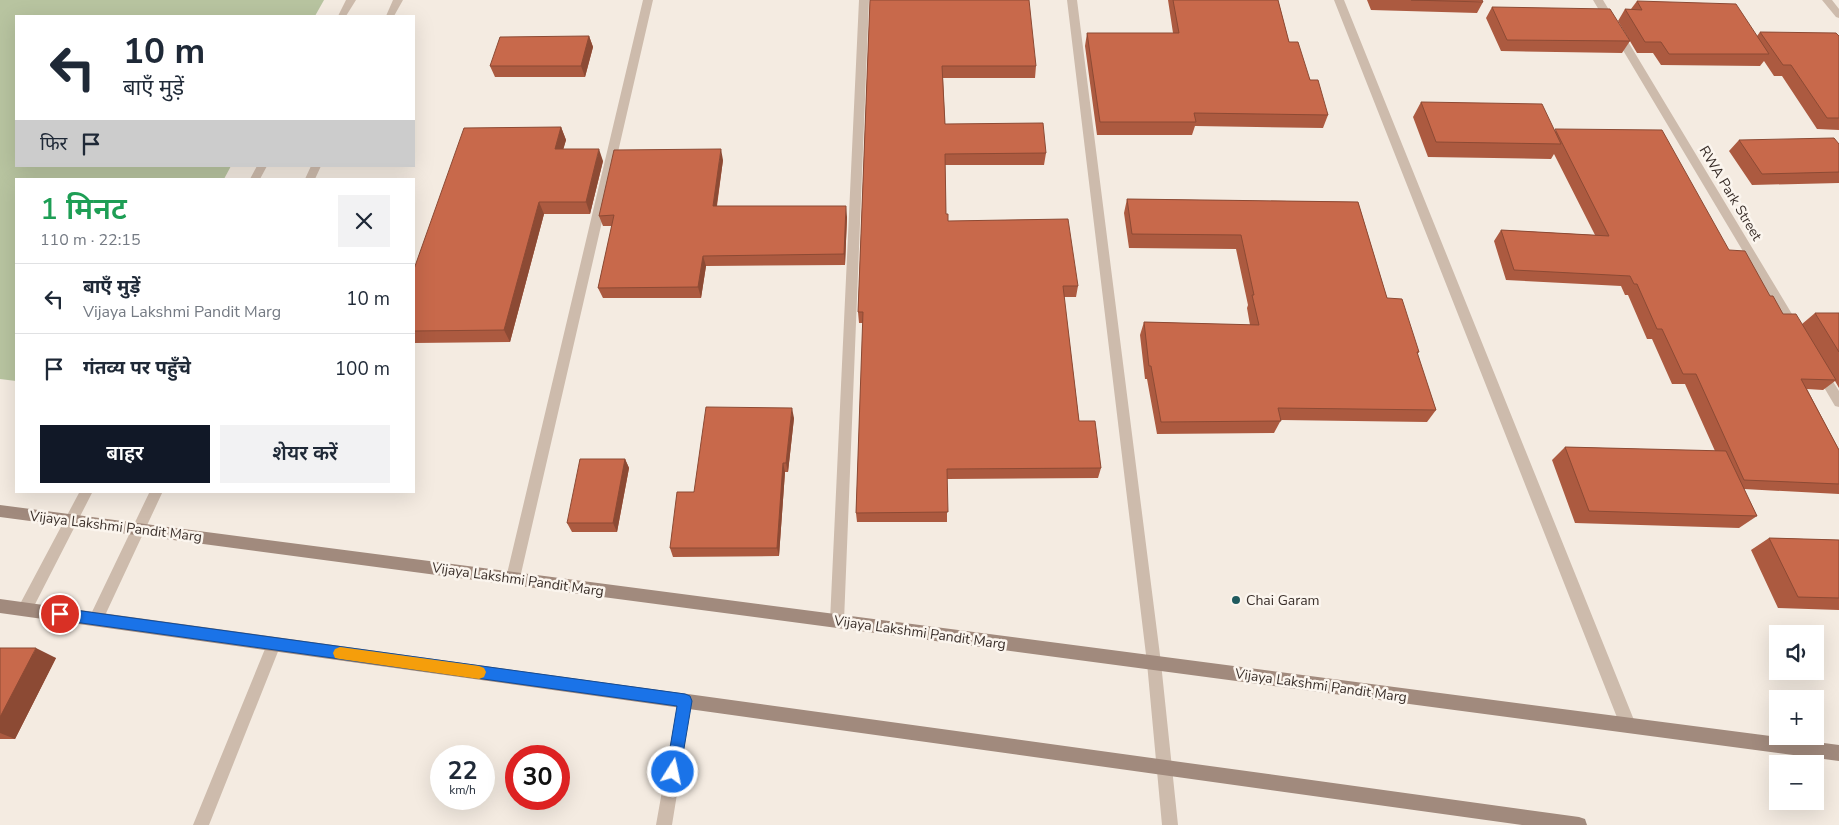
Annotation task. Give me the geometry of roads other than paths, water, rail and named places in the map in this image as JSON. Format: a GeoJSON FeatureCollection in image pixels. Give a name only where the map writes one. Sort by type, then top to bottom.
{"type":"FeatureCollection","features":[{"type":"Feature","properties":{"kind":"street"},"geometry":{"type":"LineString","coordinates":[[343,15],[351,0]]}},
{"type":"Feature","properties":{"kind":"street"},"geometry":{"type":"LineString","coordinates":[[390,15],[398,0]]}},
{"type":"Feature","properties":{"kind":"street"},"geometry":{"type":"LineString","coordinates":[[513,578],[648,0]]}},
{"type":"Feature","properties":{"kind":"street"},"geometry":{"type":"LineString","coordinates":[[837,621],[864,0]]}},
{"type":"Feature","properties":{"kind":"street"},"geometry":{"type":"LineString","coordinates":[[1072,0],[1154,663],[1170,825]]}},
{"type":"Feature","properties":{"kind":"street"},"geometry":{"type":"LineString","coordinates":[[1339,0],[1628,725]]}},
{"type":"Feature","properties":{"kind":"street","name":"RWA Park Street"},"geometry":{"type":"LineString","coordinates":[[1598,0],[1798,334]]}},
{"type":"Feature","properties":{"kind":"street"},"geometry":{"type":"LineString","coordinates":[[1827,0],[1839,15]]}},
{"type":"Feature","properties":{"kind":"street"},"geometry":{"type":"LineString","coordinates":[[1813,359],[1839,402]]}},
{"type":"Feature","properties":{"kind":"street"},"geometry":{"type":"LineString","coordinates":[[25,609],[86,493]]}},
{"type":"Feature","properties":{"kind":"street"},"geometry":{"type":"LineString","coordinates":[[96,619],[156,493]]}},
{"type":"Feature","properties":{"kind":"street","name":"Vijaya Lakshmi Pandit Marg"},"geometry":{"type":"LineString","coordinates":[[0,510],[1839,753]]}},
{"type":"Feature","properties":{"kind":"street"},"geometry":{"type":"LineString","coordinates":[[0,606],[1579,825]]}},
{"type":"Feature","properties":{"kind":"street"},"geometry":{"type":"LineString","coordinates":[[201,825],[274,644]]}},
{"type":"Feature","properties":{"kind":"street"},"geometry":{"type":"LineString","coordinates":[[664,825],[685,701]]}},
{"type":"Feature","properties":{"kind":"place","name":"Chai Garam"},"geometry":{"type":"Point","coordinates":[1236,600]}}]}
